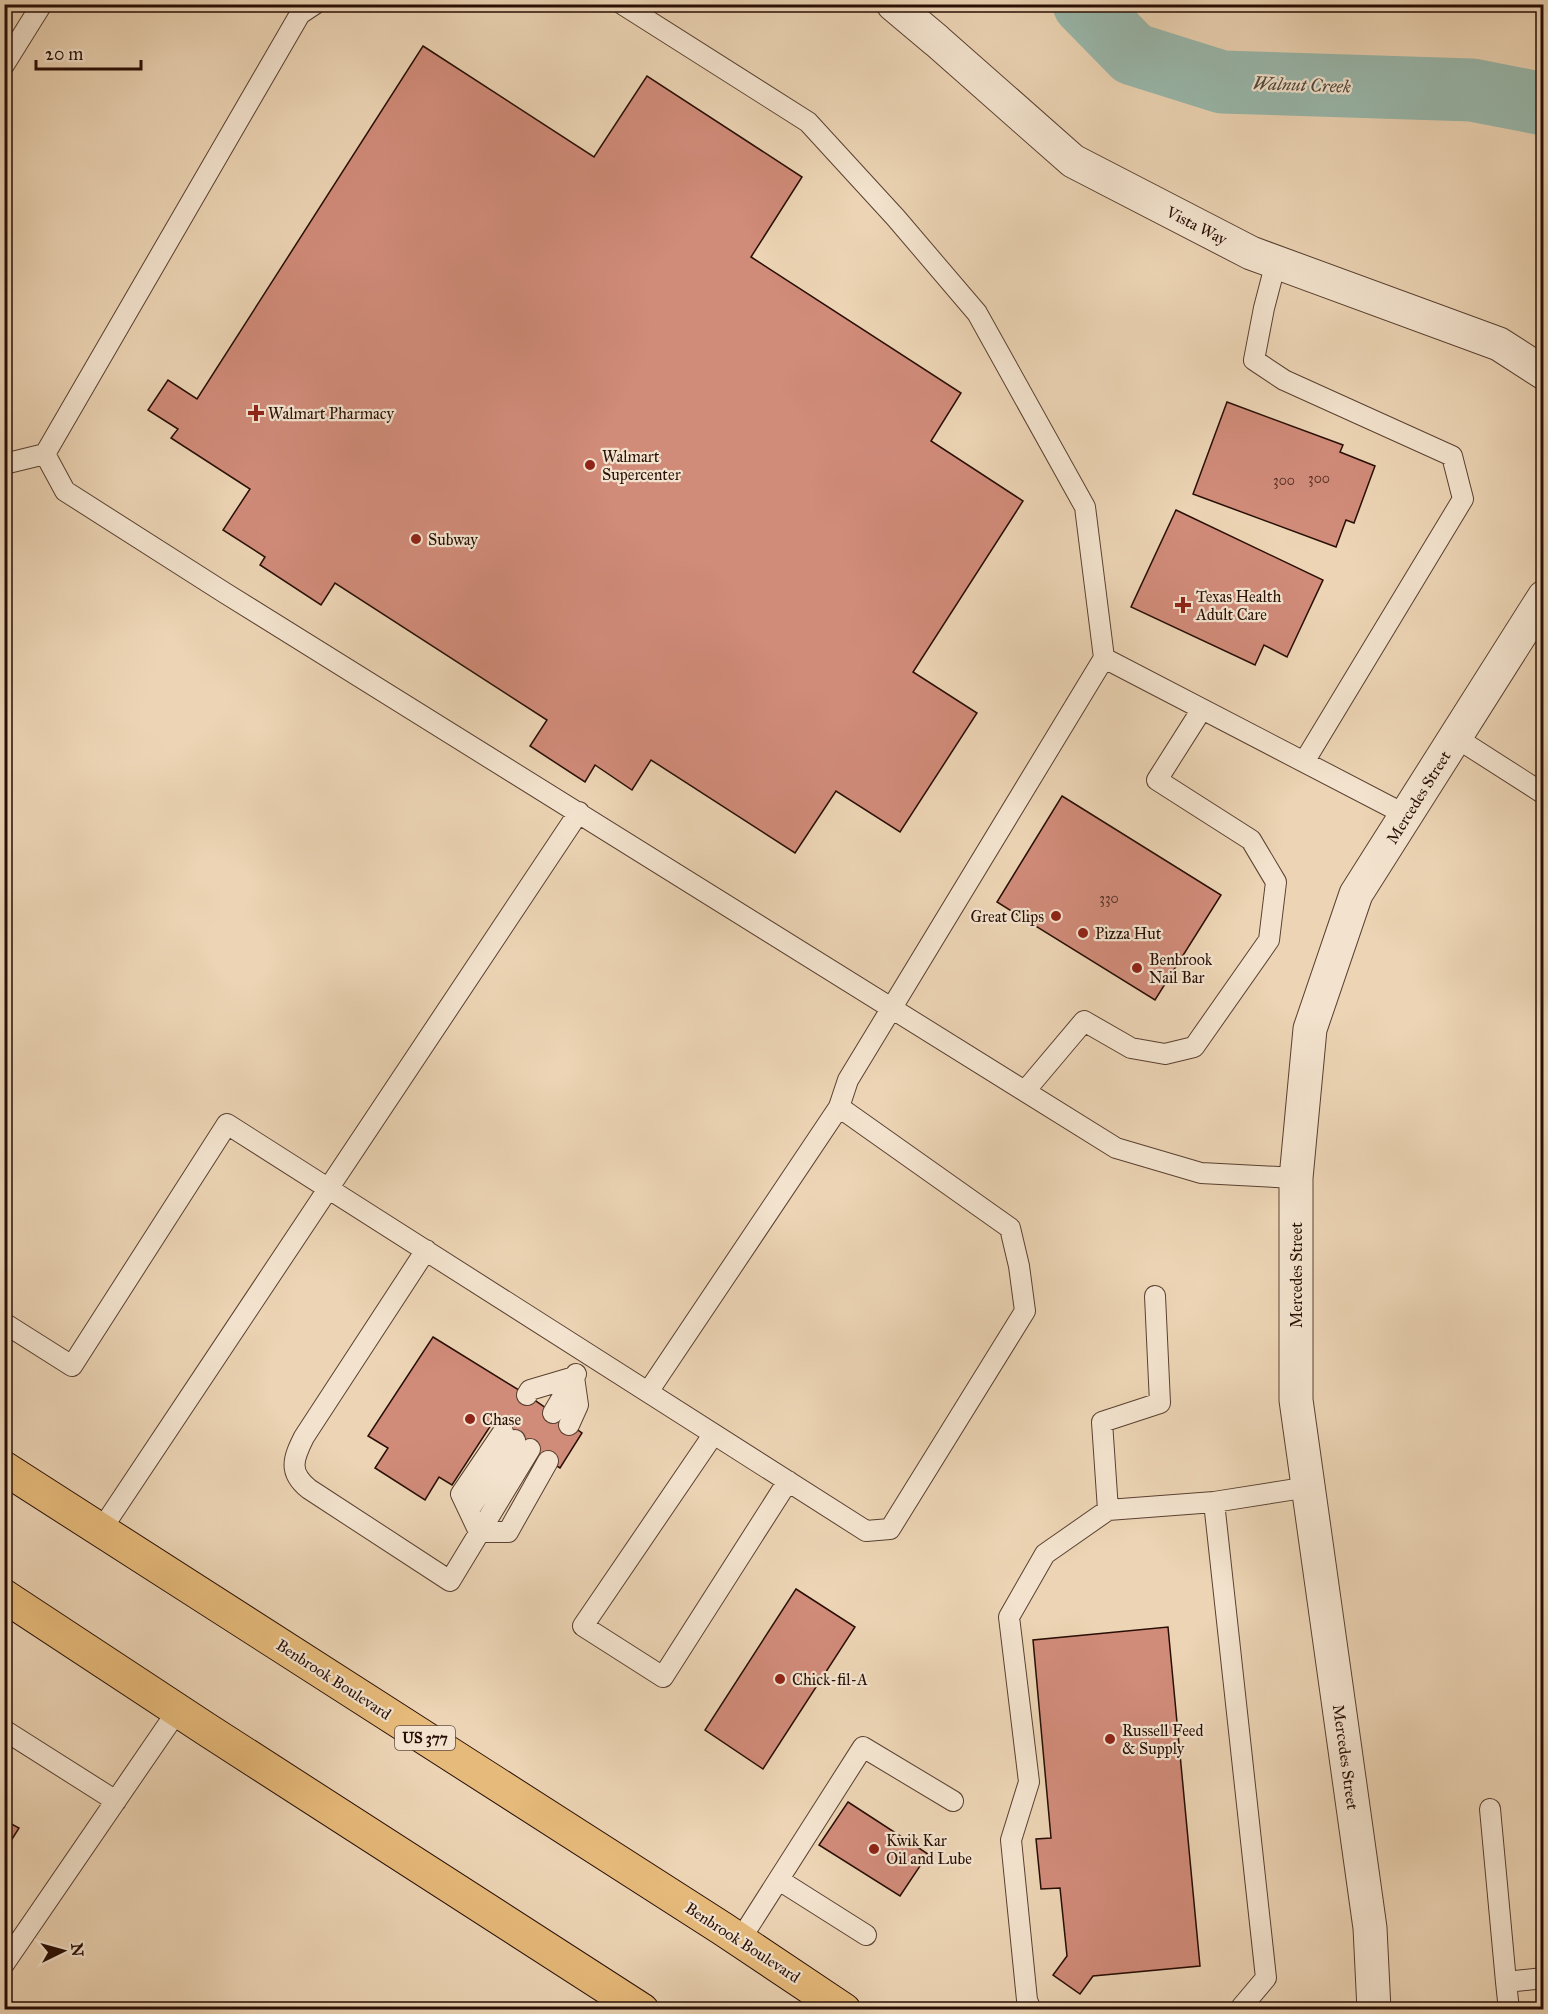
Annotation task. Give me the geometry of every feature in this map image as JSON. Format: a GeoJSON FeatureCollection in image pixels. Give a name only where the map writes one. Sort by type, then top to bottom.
{"type":"FeatureCollection","features":[{"type":"Feature","properties":{"kind":"highway","name":"Benbrook Boulevard"},"geometry":{"type":"LineString","coordinates":[[4,1468],[740,1940],[844,2010]]}},
{"type":"Feature","properties":{"kind":"highway"},"geometry":{"type":"LineString","coordinates":[[4,1596],[642,2010]]}},
{"type":"Feature","properties":{"kind":"street","name":"Vista Way"},"geometry":{"type":"LineString","coordinates":[[893,4],[1073,161],[1251,253],[1499,344],[1544,373]]}},
{"type":"Feature","properties":{"kind":"street","name":"Mercedes Street"},"geometry":{"type":"LineString","coordinates":[[1374,2010],[1370,1928],[1296,1400],[1296,1178],[1310,1029],[1356,894],[1544,597]]}},
{"type":"Feature","properties":{"kind":"lane"},"geometry":{"type":"LineString","coordinates":[[4,65],[42,4]]}},
{"type":"Feature","properties":{"kind":"lane"},"geometry":{"type":"LineString","coordinates":[[4,464],[45,454],[300,14],[315,4]]}},
{"type":"Feature","properties":{"kind":"lane"},"geometry":{"type":"LineString","coordinates":[[622,4],[808,122],[896,218],[977,313],[1085,507],[1104,658],[848,1080],[839,1107],[648,1392]]}},
{"type":"Feature","properties":{"kind":"lane"},"geometry":{"type":"LineString","coordinates":[[1276,262],[1254,360],[1284,380],[1452,456],[1463,499],[1304,762]]}},
{"type":"Feature","properties":{"kind":"lane"},"geometry":{"type":"LineString","coordinates":[[45,454],[66,492],[1116,1148],[1201,1173],[1296,1178]]}},
{"type":"Feature","properties":{"kind":"lane"},"geometry":{"type":"LineString","coordinates":[[1104,658],[1406,815]]}},
{"type":"Feature","properties":{"kind":"lane"},"geometry":{"type":"LineString","coordinates":[[1025,1091],[1084,1021],[1131,1048],[1165,1054],[1194,1047],[1269,940],[1276,882],[1251,840],[1158,780],[1202,709]]}},
{"type":"Feature","properties":{"kind":"lane"},"geometry":{"type":"LineString","coordinates":[[1455,737],[1543,791]]}},
{"type":"Feature","properties":{"kind":"lane"},"geometry":{"type":"LineString","coordinates":[[101,1530],[579,812]]}},
{"type":"Feature","properties":{"kind":"lane"},"geometry":{"type":"LineString","coordinates":[[4,1323],[72,1366],[227,1124],[866,1531],[890,1529],[1024,1311],[1019,1266],[1010,1228],[839,1107]]}},
{"type":"Feature","properties":{"kind":"lane"},"geometry":{"type":"LineString","coordinates":[[426,1250],[304,1437],[295,1455],[294,1465],[302,1483],[309,1489],[450,1581],[479,1532],[516,1440],[461,1494],[479,1532]]}},
{"type":"Feature","properties":{"kind":"lane"},"geometry":{"type":"LineString","coordinates":[[1108,1510],[1102,1422],[1160,1403],[1155,1296]]}},
{"type":"Feature","properties":{"kind":"lane"},"geometry":{"type":"LineString","coordinates":[[574,1377],[552,1384],[540,1404],[574,1377],[588,1353]]}},
{"type":"Feature","properties":{"kind":"lane"},"geometry":{"type":"LineString","coordinates":[[569,1425],[578,1405],[574,1377]]}},
{"type":"Feature","properties":{"kind":"lane"},"geometry":{"type":"LineString","coordinates":[[713,1435],[583,1626],[663,1677],[788,1481]]}},
{"type":"Feature","properties":{"kind":"lane"},"geometry":{"type":"LineString","coordinates":[[479,1532],[508,1532],[548,1461]]}},
{"type":"Feature","properties":{"kind":"lane"},"geometry":{"type":"LineString","coordinates":[[1031,2010],[1027,2000],[1011,1840],[1029,1782],[1009,1617],[1045,1554],[1108,1510],[1214,1502],[1308,1487]]}},
{"type":"Feature","properties":{"kind":"lane"},"geometry":{"type":"LineString","coordinates":[[1214,1502],[1266,1978],[1239,2010]]}},
{"type":"Feature","properties":{"kind":"lane"},"geometry":{"type":"LineString","coordinates":[[4,1964],[178,1710]]}},
{"type":"Feature","properties":{"kind":"lane"},"geometry":{"type":"LineString","coordinates":[[4,1731],[116,1801]]}},
{"type":"Feature","properties":{"kind":"lane"},"geometry":{"type":"LineString","coordinates":[[740,1940],[863,1747],[953,1801]]}},
{"type":"Feature","properties":{"kind":"lane"},"geometry":{"type":"LineString","coordinates":[[1490,1809],[1509,2010]]}},
{"type":"Feature","properties":{"kind":"lane"},"geometry":{"type":"LineString","coordinates":[[779,1880],[866,1935]]}},
{"type":"Feature","properties":{"kind":"lane"},"geometry":{"type":"LineString","coordinates":[[1506,1982],[1544,1978]]}},
{"type":"Feature","properties":{"kind":"building","name":"Walmart Supercenter"},"geometry":{"type":"Polygon","coordinates":[[[423,46],[594,157],[647,76],[802,177],[751,257],[961,393],[931,441],[1023,501],[913,672],[977,713],[900,832],[836,791],[795,853],[651,760],[632,790],[595,765],[585,782],[530,746],[547,720],[335,583],[321,605],[260,565],[265,557],[223,530],[250,489],[171,438],[178,429],[148,410],[168,380],[197,399],[423,46]]]}},
{"type":"Feature","properties":{"kind":"building"},"geometry":{"type":"Polygon","coordinates":[[[1227,402],[1343,445],[1340,452],[1375,466],[1354,523],[1346,520],[1336,547],[1193,494],[1227,402]]]}},
{"type":"Feature","properties":{"kind":"building"},"geometry":{"type":"Polygon","coordinates":[[[1176,510],[1323,580],[1287,657],[1264,645],[1255,665],[1131,607],[1176,510]]]}},
{"type":"Feature","properties":{"kind":"building"},"geometry":{"type":"Polygon","coordinates":[[[1062,796],[1221,895],[1155,1000],[997,902],[1062,796]]]}},
{"type":"Feature","properties":{"kind":"building","name":"Chase"},"geometry":{"type":"Polygon","coordinates":[[[433,1337],[527,1395],[582,1433],[560,1468],[491,1425],[452,1485],[439,1477],[425,1500],[375,1468],[388,1448],[368,1436],[433,1337]]]}},
{"type":"Feature","properties":{"kind":"building","name":"Chick-fil-A"},"geometry":{"type":"Polygon","coordinates":[[[796,1589],[855,1627],[763,1769],[705,1730],[796,1589]]]}},
{"type":"Feature","properties":{"kind":"building","name":"Russell Feed & Supply"},"geometry":{"type":"Polygon","coordinates":[[[1168,1627],[1200,1966],[1093,1976],[1080,1994],[1053,1975],[1067,1956],[1060,1888],[1041,1889],[1036,1839],[1051,1838],[1033,1640],[1168,1627]]]}},
{"type":"Feature","properties":{"kind":"building","name":"Kwik Kar Oil and Lube"},"geometry":{"type":"Polygon","coordinates":[[[848,1802],[928,1854],[900,1896],[819,1845],[848,1802]]]}},
{"type":"Feature","properties":{"kind":"building"},"geometry":{"type":"Polygon","coordinates":[[[4,1820],[19,1828],[4,1852],[4,1820]]]}},
{"type":"Feature","properties":{"kind":"building"},"geometry":{"type":"Polygon","coordinates":[[[1544,1837],[1544,1897],[1538,1838],[1544,1837]]]}},
{"type":"Feature","properties":{"kind":"waterway","name":"Walnut Creek"},"geometry":{"type":"LineString","coordinates":[[1084,4],[1133,54],[1222,82],[1472,90],[1544,104]]}},
{"type":"Feature","properties":{"kind":"place","name":"Walmart Pharmacy"},"geometry":{"type":"Point","coordinates":[256,413]}},
{"type":"Feature","properties":{"kind":"place","name":"Walmart Supercenter"},"geometry":{"type":"Point","coordinates":[590,465]}},
{"type":"Feature","properties":{"kind":"place","name":"Subway"},"geometry":{"type":"Point","coordinates":[416,539]}},
{"type":"Feature","properties":{"kind":"place","name":"Texas Health Adult Care"},"geometry":{"type":"Point","coordinates":[1183,605]}},
{"type":"Feature","properties":{"kind":"place","name":"Great Clips"},"geometry":{"type":"Point","coordinates":[1056,916]}},
{"type":"Feature","properties":{"kind":"place","name":"Pizza Hut"},"geometry":{"type":"Point","coordinates":[1083,933]}},
{"type":"Feature","properties":{"kind":"place","name":"Benbrook Nail Bar"},"geometry":{"type":"Point","coordinates":[1137,968]}},
{"type":"Feature","properties":{"kind":"place","name":"Chase"},"geometry":{"type":"Point","coordinates":[470,1419]}},
{"type":"Feature","properties":{"kind":"place","name":"Chick-fil-A"},"geometry":{"type":"Point","coordinates":[780,1679]}},
{"type":"Feature","properties":{"kind":"place","name":"Russell Feed & Supply"},"geometry":{"type":"Point","coordinates":[1110,1739]}},
{"type":"Feature","properties":{"kind":"place","name":"Kwik Kar Oil and Lube"},"geometry":{"type":"Point","coordinates":[874,1849]}}]}
